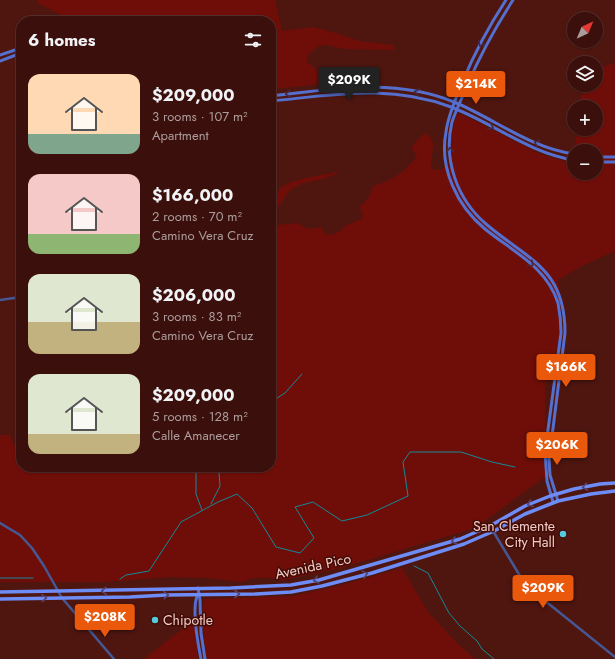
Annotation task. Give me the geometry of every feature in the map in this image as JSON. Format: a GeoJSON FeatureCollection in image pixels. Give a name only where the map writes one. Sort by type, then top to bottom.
{"type":"FeatureCollection","features":[{"type":"Feature","properties":{"kind":"highway","name":"Avenida Pico"},"geometry":{"type":"LineString","coordinates":[[0,592],[266,587],[309,582],[460,539],[490,526],[525,506],[556,494],[600,484],[615,484]]}},
{"type":"Feature","properties":{"kind":"highway","name":"Avenida Pico"},"geometry":{"type":"LineString","coordinates":[[0,599],[130,598],[198,594],[256,594],[291,592],[322,586],[464,544],[553,502],[591,494],[615,491]]}},
{"type":"Feature","properties":{"kind":"highway"},"geometry":{"type":"LineString","coordinates":[[130,598],[133,590]]}},
{"type":"Feature","properties":{"kind":"main road"},"geometry":{"type":"LineString","coordinates":[[506,0],[482,42],[454,102],[445,133],[445,157],[456,194],[467,211],[485,228],[531,263],[547,280],[558,305],[561,338],[545,452],[547,481],[550,496],[553,502]]}},
{"type":"Feature","properties":{"kind":"main road"},"geometry":{"type":"LineString","coordinates":[[513,0],[492,33],[474,69],[456,109],[449,141],[452,168],[459,189],[475,214],[532,258],[541,267],[555,285],[562,304],[565,321],[565,333],[549,460],[550,475],[558,501]]}},
{"type":"Feature","properties":{"kind":"main road"},"geometry":{"type":"LineString","coordinates":[[0,56],[16,50]]}},
{"type":"Feature","properties":{"kind":"main road"},"geometry":{"type":"LineString","coordinates":[[0,61],[16,55]]}},
{"type":"Feature","properties":{"kind":"main road"},"geometry":{"type":"LineString","coordinates":[[276,95],[359,87],[384,87],[426,93],[459,104],[529,140],[548,148],[567,152]]}},
{"type":"Feature","properties":{"kind":"main road"},"geometry":{"type":"LineString","coordinates":[[276,100],[358,92],[383,92],[428,100],[456,109],[527,145],[567,158]]}},
{"type":"Feature","properties":{"kind":"main road"},"geometry":{"type":"LineString","coordinates":[[603,157],[615,157]]}},
{"type":"Feature","properties":{"kind":"main road"},"geometry":{"type":"LineString","coordinates":[[603,162],[615,162]]}},
{"type":"Feature","properties":{"kind":"main road"},"geometry":{"type":"LineString","coordinates":[[198,588],[201,633],[205,659]]}},
{"type":"Feature","properties":{"kind":"main road"},"geometry":{"type":"LineString","coordinates":[[198,594],[195,599],[197,635],[201,659]]}},
{"type":"Feature","properties":{"kind":"street"},"geometry":{"type":"LineString","coordinates":[[0,300],[16,298]]}},
{"type":"Feature","properties":{"kind":"street"},"geometry":{"type":"LineString","coordinates":[[0,523],[20,535],[32,548],[62,598],[114,659]]}},
{"type":"Feature","properties":{"kind":"street"},"geometry":{"type":"LineString","coordinates":[[490,526],[520,576],[529,586],[539,596],[615,657]]}},
{"type":"Feature","properties":{"kind":"shaded area"},"geometry":{"type":"Polygon","coordinates":[[[38,0],[275,0],[282,31],[313,27],[359,41],[393,45],[395,50],[344,49],[327,45],[319,46],[307,56],[307,62],[317,70],[331,77],[334,83],[276,89],[276,16],[63,16],[38,3],[38,0]]]}},
{"type":"Feature","properties":{"kind":"shaded area"},"geometry":{"type":"Polygon","coordinates":[[[615,63],[615,251],[582,266],[558,280],[561,334],[545,386],[545,477],[475,528],[341,568],[284,580],[273,578],[253,578],[242,582],[205,578],[170,577],[104,582],[0,582],[0,435],[10,435],[16,447],[16,472],[276,472],[276,225],[297,223],[308,229],[321,227],[325,233],[330,235],[363,218],[360,207],[369,197],[373,186],[393,178],[402,172],[417,157],[411,147],[424,133],[429,136],[433,144],[431,159],[432,169],[439,170],[452,165],[451,137],[456,115],[463,115],[540,154],[567,162],[567,180],[603,180],[603,144],[575,144],[577,136],[603,136],[603,100],[580,100],[584,92],[603,92],[603,66],[615,63]]]}},
{"type":"Feature","properties":{"kind":"shaded area"},"geometry":{"type":"Polygon","coordinates":[[[337,172],[337,174],[323,179],[303,183],[290,190],[276,210],[276,193],[283,186],[304,178],[337,172]]]}},
{"type":"Feature","properties":{"kind":"shaded area"},"geometry":{"type":"Polygon","coordinates":[[[402,568],[428,612],[458,644],[475,659],[207,659],[203,629],[204,599],[292,596],[338,586],[402,568]]]}},
{"type":"Feature","properties":{"kind":"shaded area"},"geometry":{"type":"Polygon","coordinates":[[[194,620],[198,659],[144,659],[190,623],[194,620]]]}},
{"type":"Feature","properties":{"kind":"waterway"},"geometry":{"type":"LineString","coordinates":[[276,399],[285,393],[302,374]]}},
{"type":"Feature","properties":{"kind":"waterway"},"geometry":{"type":"LineString","coordinates":[[120,579],[126,575],[149,571],[181,522],[218,502],[237,494],[252,508],[276,547],[300,553],[314,538],[295,507],[313,502],[342,521],[367,515],[408,496],[403,462],[410,452],[461,452],[492,462],[515,467]]}},
{"type":"Feature","properties":{"kind":"waterway"},"geometry":{"type":"LineString","coordinates":[[195,472],[196,494],[202,510]]}},
{"type":"Feature","properties":{"kind":"waterway"},"geometry":{"type":"LineString","coordinates":[[211,504],[220,486],[219,472]]}},
{"type":"Feature","properties":{"kind":"waterway"},"geometry":{"type":"LineString","coordinates":[[414,566],[428,573],[449,613],[460,626],[477,641],[482,649],[494,659]]}},
{"type":"Feature","properties":{"kind":"waterway"},"geometry":{"type":"LineString","coordinates":[[0,578],[33,578]]}},
{"type":"Feature","properties":{"kind":"place","name":"San Clemente City Hall"},"geometry":{"type":"Point","coordinates":[563,534]}},
{"type":"Feature","properties":{"kind":"place","name":"Chipotle"},"geometry":{"type":"Point","coordinates":[155,620]}}]}
